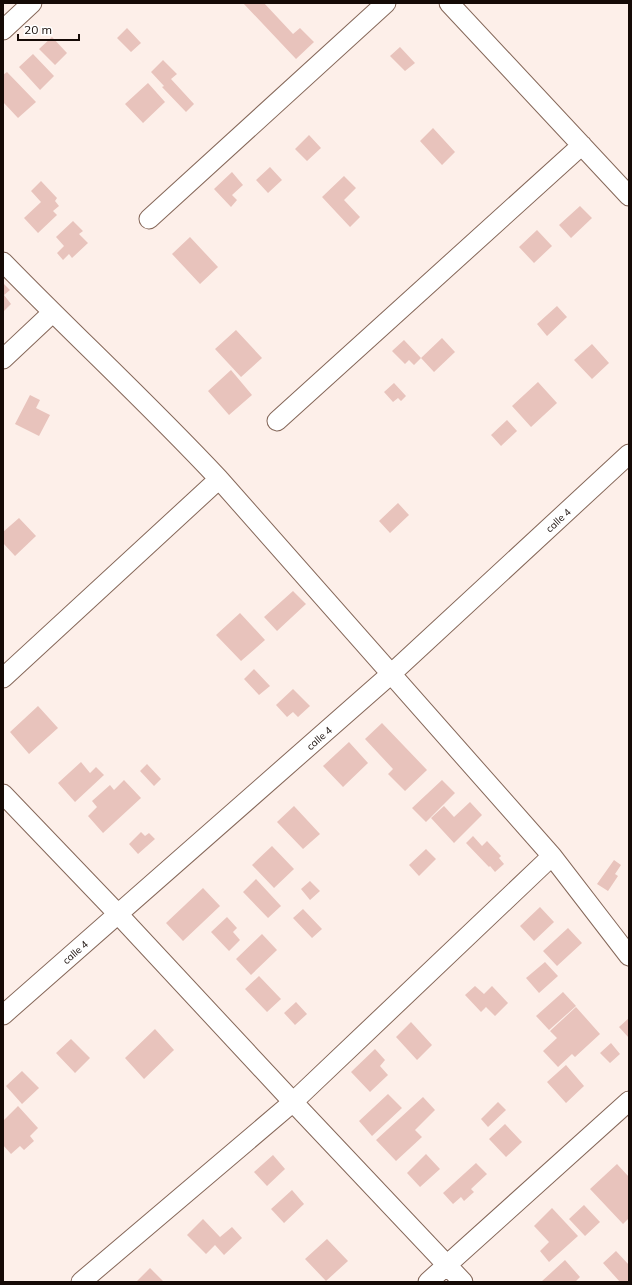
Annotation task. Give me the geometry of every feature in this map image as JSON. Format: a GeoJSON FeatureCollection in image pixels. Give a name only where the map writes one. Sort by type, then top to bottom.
{"type":"FeatureCollection","features":[{"type":"Feature","properties":{"kind":"street"},"geometry":{"type":"LineString","coordinates":[[3,30],[32,3]]}},
{"type":"Feature","properties":{"kind":"street"},"geometry":{"type":"LineString","coordinates":[[149,219],[386,3]]}},
{"type":"Feature","properties":{"kind":"street"},"geometry":{"type":"LineString","coordinates":[[449,3],[629,196]]}},
{"type":"Feature","properties":{"kind":"street"},"geometry":{"type":"LineString","coordinates":[[277,421],[582,146]]}},
{"type":"Feature","properties":{"kind":"street"},"geometry":{"type":"LineString","coordinates":[[3,262],[52,313],[182,438],[552,856],[629,956]]}},
{"type":"Feature","properties":{"kind":"street"},"geometry":{"type":"LineString","coordinates":[[3,358],[52,313]]}},
{"type":"Feature","properties":{"kind":"street","name":"calle 4"},"geometry":{"type":"LineString","coordinates":[[3,1015],[391,674],[629,454]]}},
{"type":"Feature","properties":{"kind":"street"},"geometry":{"type":"LineString","coordinates":[[3,678],[218,479]]}},
{"type":"Feature","properties":{"kind":"street"},"geometry":{"type":"LineString","coordinates":[[3,794],[118,914],[463,1282]]}},
{"type":"Feature","properties":{"kind":"street"},"geometry":{"type":"LineString","coordinates":[[81,1282],[293,1102],[552,856]]}},
{"type":"Feature","properties":{"kind":"street"},"geometry":{"type":"LineString","coordinates":[[428,1282],[629,1101]]}},
{"type":"Feature","properties":{"kind":"building"},"geometry":{"type":"Polygon","coordinates":[[[243,3],[264,3],[293,34],[300,28],[314,42],[296,59],[243,3]]]}},
{"type":"Feature","properties":{"kind":"building"},"geometry":{"type":"Polygon","coordinates":[[[127,28],[141,43],[131,52],[117,38],[127,28]]]}},
{"type":"Feature","properties":{"kind":"building"},"geometry":{"type":"Polygon","coordinates":[[[52,37],[67,53],[55,65],[39,49],[52,37]]]}},
{"type":"Feature","properties":{"kind":"building"},"geometry":{"type":"Polygon","coordinates":[[[400,47],[415,63],[405,71],[390,56],[400,47]]]}},
{"type":"Feature","properties":{"kind":"building"},"geometry":{"type":"Polygon","coordinates":[[[33,54],[54,76],[40,90],[19,67],[33,54]]]}},
{"type":"Feature","properties":{"kind":"building"},"geometry":{"type":"Polygon","coordinates":[[[163,60],[177,74],[171,79],[194,104],[186,112],[162,87],[164,86],[151,72],[163,60]]]}},
{"type":"Feature","properties":{"kind":"building"},"geometry":{"type":"Polygon","coordinates":[[[7,72],[36,102],[18,118],[3,102],[3,75],[7,72]]]}},
{"type":"Feature","properties":{"kind":"building"},"geometry":{"type":"Polygon","coordinates":[[[148,83],[165,102],[143,123],[125,104],[148,83]]]}},
{"type":"Feature","properties":{"kind":"building"},"geometry":{"type":"Polygon","coordinates":[[[433,128],[455,152],[442,165],[420,141],[433,128]]]}},
{"type":"Feature","properties":{"kind":"building"},"geometry":{"type":"Polygon","coordinates":[[[309,135],[321,148],[307,161],[295,149],[309,135]]]}},
{"type":"Feature","properties":{"kind":"building"},"geometry":{"type":"Polygon","coordinates":[[[270,167],[282,180],[268,193],[256,180],[270,167]]]}},
{"type":"Feature","properties":{"kind":"building"},"geometry":{"type":"Polygon","coordinates":[[[232,172],[243,185],[232,195],[237,200],[231,207],[214,189],[232,172]]]}},
{"type":"Feature","properties":{"kind":"building"},"geometry":{"type":"Polygon","coordinates":[[[344,176],[356,188],[344,200],[360,217],[350,227],[322,197],[344,176]]]}},
{"type":"Feature","properties":{"kind":"building"},"geometry":{"type":"Polygon","coordinates":[[[41,181],[57,198],[55,201],[59,206],[53,211],[57,215],[38,233],[24,218],[41,202],[31,191],[41,181]]]}},
{"type":"Feature","properties":{"kind":"building"},"geometry":{"type":"Polygon","coordinates":[[[580,206],[592,218],[571,238],[559,225],[580,206]]]}},
{"type":"Feature","properties":{"kind":"building"},"geometry":{"type":"Polygon","coordinates":[[[73,221],[83,231],[79,234],[88,243],[72,258],[69,254],[63,260],[57,253],[64,246],[56,237],[73,221]]]}},
{"type":"Feature","properties":{"kind":"building"},"geometry":{"type":"Polygon","coordinates":[[[537,230],[552,246],[534,263],[519,247],[537,230]]]}},
{"type":"Feature","properties":{"kind":"building"},"geometry":{"type":"Polygon","coordinates":[[[190,237],[218,267],[200,284],[172,254],[190,237]]]}},
{"type":"Feature","properties":{"kind":"building"},"geometry":{"type":"Polygon","coordinates":[[[3,283],[10,290],[4,295],[11,304],[3,312],[3,283]]]}},
{"type":"Feature","properties":{"kind":"building"},"geometry":{"type":"Polygon","coordinates":[[[557,306],[567,317],[547,336],[537,324],[557,306]]]}},
{"type":"Feature","properties":{"kind":"building"},"geometry":{"type":"Polygon","coordinates":[[[236,330],[262,358],[241,377],[215,349],[236,330]]]}},
{"type":"Feature","properties":{"kind":"building"},"geometry":{"type":"Polygon","coordinates":[[[442,338],[455,352],[434,372],[421,358],[442,338]]]}},
{"type":"Feature","properties":{"kind":"building"},"geometry":{"type":"Polygon","coordinates":[[[404,340],[421,358],[414,365],[409,360],[405,364],[392,351],[404,340]]]}},
{"type":"Feature","properties":{"kind":"building"},"geometry":{"type":"Polygon","coordinates":[[[592,344],[609,363],[592,379],[574,360],[592,344]]]}},
{"type":"Feature","properties":{"kind":"building"},"geometry":{"type":"Polygon","coordinates":[[[231,370],[252,395],[229,415],[208,391],[231,370]]]}},
{"type":"Feature","properties":{"kind":"building"},"geometry":{"type":"Polygon","coordinates":[[[538,382],[557,403],[531,427],[512,406],[538,382]]]}},
{"type":"Feature","properties":{"kind":"building"},"geometry":{"type":"Polygon","coordinates":[[[394,383],[406,396],[401,401],[398,398],[393,402],[384,392],[394,383]]]}},
{"type":"Feature","properties":{"kind":"building"},"geometry":{"type":"Polygon","coordinates":[[[30,395],[40,400],[36,408],[50,415],[39,436],[15,424],[30,395]]]}},
{"type":"Feature","properties":{"kind":"building"},"geometry":{"type":"Polygon","coordinates":[[[507,420],[517,431],[501,446],[491,435],[507,420]]]}},
{"type":"Feature","properties":{"kind":"building"},"geometry":{"type":"Polygon","coordinates":[[[398,503],[409,515],[390,533],[379,521],[398,503]]]}},
{"type":"Feature","properties":{"kind":"building"},"geometry":{"type":"Polygon","coordinates":[[[19,518],[36,536],[15,556],[3,543],[3,532],[19,518]]]}},
{"type":"Feature","properties":{"kind":"building"},"geometry":{"type":"Polygon","coordinates":[[[293,591],[306,604],[277,631],[264,617],[293,591]]]}},
{"type":"Feature","properties":{"kind":"building"},"geometry":{"type":"Polygon","coordinates":[[[240,613],[265,640],[241,661],[216,635],[240,613]]]}},
{"type":"Feature","properties":{"kind":"building"},"geometry":{"type":"Polygon","coordinates":[[[254,669],[270,686],[259,695],[244,679],[254,669]]]}},
{"type":"Feature","properties":{"kind":"building"},"geometry":{"type":"Polygon","coordinates":[[[293,689],[310,706],[298,717],[293,712],[287,717],[276,705],[293,689]]]}},
{"type":"Feature","properties":{"kind":"building"},"geometry":{"type":"Polygon","coordinates":[[[38,706],[58,728],[29,754],[10,732],[38,706]]]}},
{"type":"Feature","properties":{"kind":"building"},"geometry":{"type":"Polygon","coordinates":[[[382,723],[427,770],[405,791],[388,774],[393,769],[365,739],[382,723]]]}},
{"type":"Feature","properties":{"kind":"building"},"geometry":{"type":"Polygon","coordinates":[[[349,742],[368,763],[343,787],[323,766],[349,742]]]}},
{"type":"Feature","properties":{"kind":"building"},"geometry":{"type":"Polygon","coordinates":[[[81,762],[90,773],[96,767],[104,775],[75,802],[58,783],[81,762]]]}},
{"type":"Feature","properties":{"kind":"building"},"geometry":{"type":"Polygon","coordinates":[[[147,764],[161,779],[154,786],[140,771],[147,764]]]}},
{"type":"Feature","properties":{"kind":"building"},"geometry":{"type":"Polygon","coordinates":[[[124,780],[141,798],[103,833],[88,816],[97,807],[92,801],[110,785],[114,790],[124,780]]]}},
{"type":"Feature","properties":{"kind":"building"},"geometry":{"type":"Polygon","coordinates":[[[442,780],[455,793],[426,822],[412,808],[442,780]]]}},
{"type":"Feature","properties":{"kind":"building"},"geometry":{"type":"Polygon","coordinates":[[[470,802],[482,815],[454,843],[431,818],[444,806],[454,817],[470,802]]]}},
{"type":"Feature","properties":{"kind":"building"},"geometry":{"type":"Polygon","coordinates":[[[294,806],[320,834],[303,849],[277,822],[294,806]]]}},
{"type":"Feature","properties":{"kind":"building"},"geometry":{"type":"Polygon","coordinates":[[[141,832],[145,836],[149,833],[155,839],[138,854],[129,844],[141,832]]]}},
{"type":"Feature","properties":{"kind":"building"},"geometry":{"type":"Polygon","coordinates":[[[473,836],[482,846],[487,841],[501,856],[499,858],[504,864],[495,872],[466,843],[473,836]]]}},
{"type":"Feature","properties":{"kind":"building"},"geometry":{"type":"Polygon","coordinates":[[[272,846],[294,869],[274,888],[252,865],[272,846]]]}},
{"type":"Feature","properties":{"kind":"building"},"geometry":{"type":"Polygon","coordinates":[[[426,849],[436,859],[419,876],[409,865],[426,849]]]}},
{"type":"Feature","properties":{"kind":"building"},"geometry":{"type":"Polygon","coordinates":[[[614,860],[621,865],[615,874],[618,876],[608,891],[597,884],[614,860]]]}},
{"type":"Feature","properties":{"kind":"building"},"geometry":{"type":"Polygon","coordinates":[[[256,879],[281,906],[268,918],[243,892],[256,879]]]}},
{"type":"Feature","properties":{"kind":"building"},"geometry":{"type":"Polygon","coordinates":[[[310,881],[320,891],[310,900],[301,889],[310,881]]]}},
{"type":"Feature","properties":{"kind":"building"},"geometry":{"type":"Polygon","coordinates":[[[203,888],[220,906],[183,941],[166,923],[203,888]]]}},
{"type":"Feature","properties":{"kind":"building"},"geometry":{"type":"Polygon","coordinates":[[[540,907],[554,922],[534,941],[520,926],[540,907]]]}},
{"type":"Feature","properties":{"kind":"building"},"geometry":{"type":"Polygon","coordinates":[[[303,909],[322,929],[312,938],[293,918],[303,909]]]}},
{"type":"Feature","properties":{"kind":"building"},"geometry":{"type":"Polygon","coordinates":[[[227,917],[237,928],[233,932],[240,940],[229,951],[211,932],[227,917]]]}},
{"type":"Feature","properties":{"kind":"building"},"geometry":{"type":"Polygon","coordinates":[[[568,928],[582,943],[557,966],[543,951],[568,928]]]}},
{"type":"Feature","properties":{"kind":"building"},"geometry":{"type":"Polygon","coordinates":[[[262,934],[277,950],[251,975],[236,959],[262,934]]]}},
{"type":"Feature","properties":{"kind":"building"},"geometry":{"type":"Polygon","coordinates":[[[545,962],[558,976],[539,993],[526,978],[545,962]]]}},
{"type":"Feature","properties":{"kind":"building"},"geometry":{"type":"Polygon","coordinates":[[[259,976],[281,999],[267,1012],[245,989],[259,976]]]}},
{"type":"Feature","properties":{"kind":"building"},"geometry":{"type":"Polygon","coordinates":[[[475,986],[484,994],[492,986],[508,1003],[495,1016],[486,1007],[481,1012],[465,995],[475,986]]]}},
{"type":"Feature","properties":{"kind":"building"},"geometry":{"type":"Polygon","coordinates":[[[563,992],[576,1006],[549,1030],[536,1016],[563,992]]]}},
{"type":"Feature","properties":{"kind":"building"},"geometry":{"type":"Polygon","coordinates":[[[296,1002],[307,1014],[295,1025],[284,1013],[296,1002]]]}},
{"type":"Feature","properties":{"kind":"building"},"geometry":{"type":"Polygon","coordinates":[[[576,1007],[600,1034],[575,1057],[572,1054],[558,1067],[543,1051],[557,1038],[550,1031],[576,1007]]]}},
{"type":"Feature","properties":{"kind":"building"},"geometry":{"type":"Polygon","coordinates":[[[629,1018],[629,1038],[619,1027],[629,1018]]]}},
{"type":"Feature","properties":{"kind":"building"},"geometry":{"type":"Polygon","coordinates":[[[411,1022],[432,1045],[417,1060],[396,1037],[411,1022]]]}},
{"type":"Feature","properties":{"kind":"building"},"geometry":{"type":"Polygon","coordinates":[[[155,1029],[174,1050],[144,1079],[125,1058],[155,1029]]]}},
{"type":"Feature","properties":{"kind":"building"},"geometry":{"type":"Polygon","coordinates":[[[71,1039],[90,1058],[75,1073],[56,1053],[71,1039]]]}},
{"type":"Feature","properties":{"kind":"building"},"geometry":{"type":"Polygon","coordinates":[[[611,1043],[620,1054],[610,1063],[600,1053],[611,1043]]]}},
{"type":"Feature","properties":{"kind":"building"},"geometry":{"type":"Polygon","coordinates":[[[375,1049],[385,1060],[380,1066],[388,1075],[370,1092],[351,1072],[375,1049]]]}},
{"type":"Feature","properties":{"kind":"building"},"geometry":{"type":"Polygon","coordinates":[[[566,1065],[584,1086],[566,1103],[547,1082],[566,1065]]]}},
{"type":"Feature","properties":{"kind":"building"},"geometry":{"type":"Polygon","coordinates":[[[22,1071],[39,1088],[22,1104],[6,1086],[22,1071]]]}},
{"type":"Feature","properties":{"kind":"building"},"geometry":{"type":"Polygon","coordinates":[[[388,1094],[402,1108],[372,1136],[359,1121],[388,1094]]]}},
{"type":"Feature","properties":{"kind":"building"},"geometry":{"type":"Polygon","coordinates":[[[423,1097],[435,1110],[415,1130],[422,1137],[396,1161],[376,1140],[423,1097]]]}},
{"type":"Feature","properties":{"kind":"building"},"geometry":{"type":"Polygon","coordinates":[[[498,1102],[506,1110],[488,1127],[481,1119],[498,1102]]]}},
{"type":"Feature","properties":{"kind":"building"},"geometry":{"type":"Polygon","coordinates":[[[18,1106],[38,1128],[30,1136],[34,1141],[24,1150],[20,1146],[11,1154],[3,1145],[3,1121],[18,1106]]]}},
{"type":"Feature","properties":{"kind":"building"},"geometry":{"type":"Polygon","coordinates":[[[505,1124],[522,1142],[506,1157],[489,1139],[505,1124]]]}},
{"type":"Feature","properties":{"kind":"building"},"geometry":{"type":"Polygon","coordinates":[[[426,1154],[440,1169],[420,1187],[407,1173],[426,1154]]]}},
{"type":"Feature","properties":{"kind":"building"},"geometry":{"type":"Polygon","coordinates":[[[273,1155],[285,1169],[267,1186],[254,1172],[273,1155]]]}},
{"type":"Feature","properties":{"kind":"building"},"geometry":{"type":"Polygon","coordinates":[[[476,1163],[487,1174],[471,1189],[474,1192],[464,1201],[461,1197],[453,1204],[443,1193],[476,1163]]]}},
{"type":"Feature","properties":{"kind":"building"},"geometry":{"type":"Polygon","coordinates":[[[617,1164],[629,1177],[629,1218],[623,1224],[590,1189],[617,1164]]]}},
{"type":"Feature","properties":{"kind":"building"},"geometry":{"type":"Polygon","coordinates":[[[292,1190],[304,1204],[284,1223],[271,1209],[292,1190]]]}},
{"type":"Feature","properties":{"kind":"building"},"geometry":{"type":"Polygon","coordinates":[[[584,1205],[600,1222],[585,1236],[569,1219],[584,1205]]]}},
{"type":"Feature","properties":{"kind":"building"},"geometry":{"type":"Polygon","coordinates":[[[552,1208],[578,1236],[549,1262],[540,1251],[549,1242],[534,1226],[552,1208]]]}},
{"type":"Feature","properties":{"kind":"building"},"geometry":{"type":"Polygon","coordinates":[[[203,1219],[220,1237],[232,1227],[242,1238],[224,1255],[215,1245],[206,1254],[187,1235],[203,1219]]]}},
{"type":"Feature","properties":{"kind":"building"},"geometry":{"type":"Polygon","coordinates":[[[327,1239],[348,1261],[326,1281],[305,1259],[327,1239]]]}},
{"type":"Feature","properties":{"kind":"building"},"geometry":{"type":"Polygon","coordinates":[[[616,1251],[629,1265],[629,1282],[620,1282],[603,1263],[616,1251]]]}},
{"type":"Feature","properties":{"kind":"building"},"geometry":{"type":"Polygon","coordinates":[[[565,1260],[580,1277],[575,1282],[541,1282],[565,1260]]]}},
{"type":"Feature","properties":{"kind":"building"},"geometry":{"type":"Polygon","coordinates":[[[150,1268],[164,1282],[136,1282],[150,1268]]]}}]}
